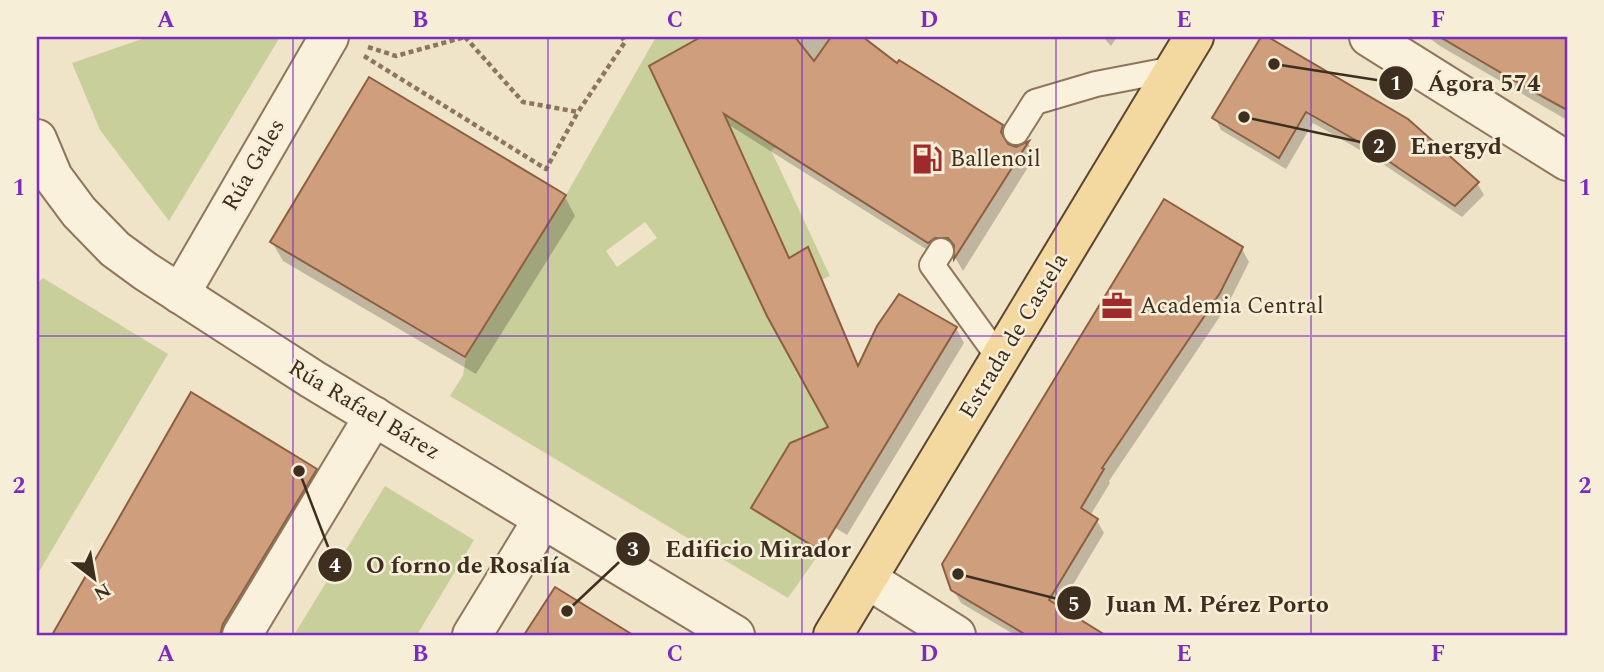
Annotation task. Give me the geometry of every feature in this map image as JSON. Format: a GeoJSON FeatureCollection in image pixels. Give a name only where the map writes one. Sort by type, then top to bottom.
{"type":"FeatureCollection","features":[{"type":"Feature","properties":{"kind":"main road","name":"Estrada de Castela"},"geometry":{"type":"LineString","coordinates":[[834,635],[1194,37]]}},
{"type":"Feature","properties":{"kind":"street"},"geometry":{"type":"LineString","coordinates":[[1370,37],[1567,161]]}},
{"type":"Feature","properties":{"kind":"street","name":"Rúa Gales"},"geometry":{"type":"LineString","coordinates":[[180,294],[349,44]]}},
{"type":"Feature","properties":{"kind":"street","name":"Rúa Rafael Bárez"},"geometry":{"type":"LineString","coordinates":[[37,139],[53,177],[96,231],[115,249],[180,294],[374,416],[735,635]]}},
{"type":"Feature","properties":{"kind":"street"},"geometry":{"type":"LineString","coordinates":[[242,635],[374,416]]}},
{"type":"Feature","properties":{"kind":"street"},"geometry":{"type":"LineString","coordinates":[[472,635],[543,519]]}},
{"type":"Feature","properties":{"kind":"street"},"geometry":{"type":"LineString","coordinates":[[867,579],[956,635]]}},
{"type":"Feature","properties":{"kind":"lane"},"geometry":{"type":"LineString","coordinates":[[1016,132],[1035,102],[1096,84],[1174,69]]}},
{"type":"Feature","properties":{"kind":"lane"},"geometry":{"type":"LineString","coordinates":[[941,251],[932,265],[1000,359]]}},
{"type":"Feature","properties":{"kind":"path"},"geometry":{"type":"LineString","coordinates":[[349,44],[396,56],[465,37],[523,102],[578,112]]}},
{"type":"Feature","properties":{"kind":"path"},"geometry":{"type":"LineString","coordinates":[[349,44],[546,169],[578,112],[625,42],[622,37]]}},
{"type":"Feature","properties":{"kind":"green space"},"geometry":{"type":"Polygon","coordinates":[[[148,37],[280,37],[169,221],[100,130],[72,63],[148,37]]]}},
{"type":"Feature","properties":{"kind":"green space"},"geometry":{"type":"Polygon","coordinates":[[[656,37],[748,37],[796,139],[771,150],[830,276],[821,280],[789,258],[692,42],[649,67],[767,316],[828,427],[832,429],[777,466],[751,508],[821,551],[788,598],[450,396],[463,375],[466,357],[566,195],[656,37]],[[645,222],[606,251],[617,267],[657,238],[645,222]]]}},
{"type":"Feature","properties":{"kind":"green space"},"geometry":{"type":"Polygon","coordinates":[[[43,278],[168,354],[37,575],[37,283],[43,278]]]}},
{"type":"Feature","properties":{"kind":"green space"},"geometry":{"type":"Polygon","coordinates":[[[385,486],[474,540],[417,635],[294,635],[385,486]]]}},
{"type":"Feature","properties":{"kind":"building"},"geometry":{"type":"Polygon","coordinates":[[[701,37],[795,37],[814,61],[831,37],[863,37],[897,63],[899,60],[1003,125],[1001,132],[1008,144],[1016,147],[1029,141],[954,259],[954,245],[948,238],[935,238],[928,243],[724,114],[789,258],[808,247],[858,366],[877,326],[899,294],[957,327],[821,551],[751,508],[790,443],[828,427],[767,316],[649,66],[701,37]]]}},
{"type":"Feature","properties":{"kind":"building"},"geometry":{"type":"Polygon","coordinates":[[[1261,37],[1268,37],[1408,119],[1479,182],[1455,206],[1366,146],[1306,112],[1279,158],[1212,118],[1261,37]]]}},
{"type":"Feature","properties":{"kind":"building"},"geometry":{"type":"Polygon","coordinates":[[[1440,37],[1567,37],[1567,110],[1534,92],[1440,37]]]}},
{"type":"Feature","properties":{"kind":"building"},"geometry":{"type":"Polygon","coordinates":[[[369,77],[566,195],[465,357],[270,242],[369,77]]]}},
{"type":"Feature","properties":{"kind":"building"},"geometry":{"type":"Polygon","coordinates":[[[1164,199],[1243,247],[1220,293],[1102,468],[1104,469],[1081,508],[1098,519],[1049,600],[1105,635],[1026,635],[951,590],[942,564],[1164,199]]]}},
{"type":"Feature","properties":{"kind":"building"},"geometry":{"type":"Polygon","coordinates":[[[191,392],[317,469],[223,624],[220,635],[52,635],[191,392]]]}},
{"type":"Feature","properties":{"kind":"building"},"geometry":{"type":"Polygon","coordinates":[[[555,587],[633,635],[524,635],[555,587]]]}},
{"type":"Feature","properties":{"kind":"place","name":"Ágora 574"},"geometry":{"type":"Point","coordinates":[1274,64]}},
{"type":"Feature","properties":{"kind":"place","name":"Energyd"},"geometry":{"type":"Point","coordinates":[1244,117]}},
{"type":"Feature","properties":{"kind":"place","name":"Ballenoil"},"geometry":{"type":"Point","coordinates":[927,159]}},
{"type":"Feature","properties":{"kind":"place","name":"Academia Central"},"geometry":{"type":"Point","coordinates":[1117,306]}},
{"type":"Feature","properties":{"kind":"place","name":"O forno de Rosalía"},"geometry":{"type":"Point","coordinates":[299,471]}},
{"type":"Feature","properties":{"kind":"place","name":"Juan M. Pérez Porto"},"geometry":{"type":"Point","coordinates":[958,574]}},
{"type":"Feature","properties":{"kind":"place","name":"Edificio Mirador"},"geometry":{"type":"Point","coordinates":[567,611]}}]}
